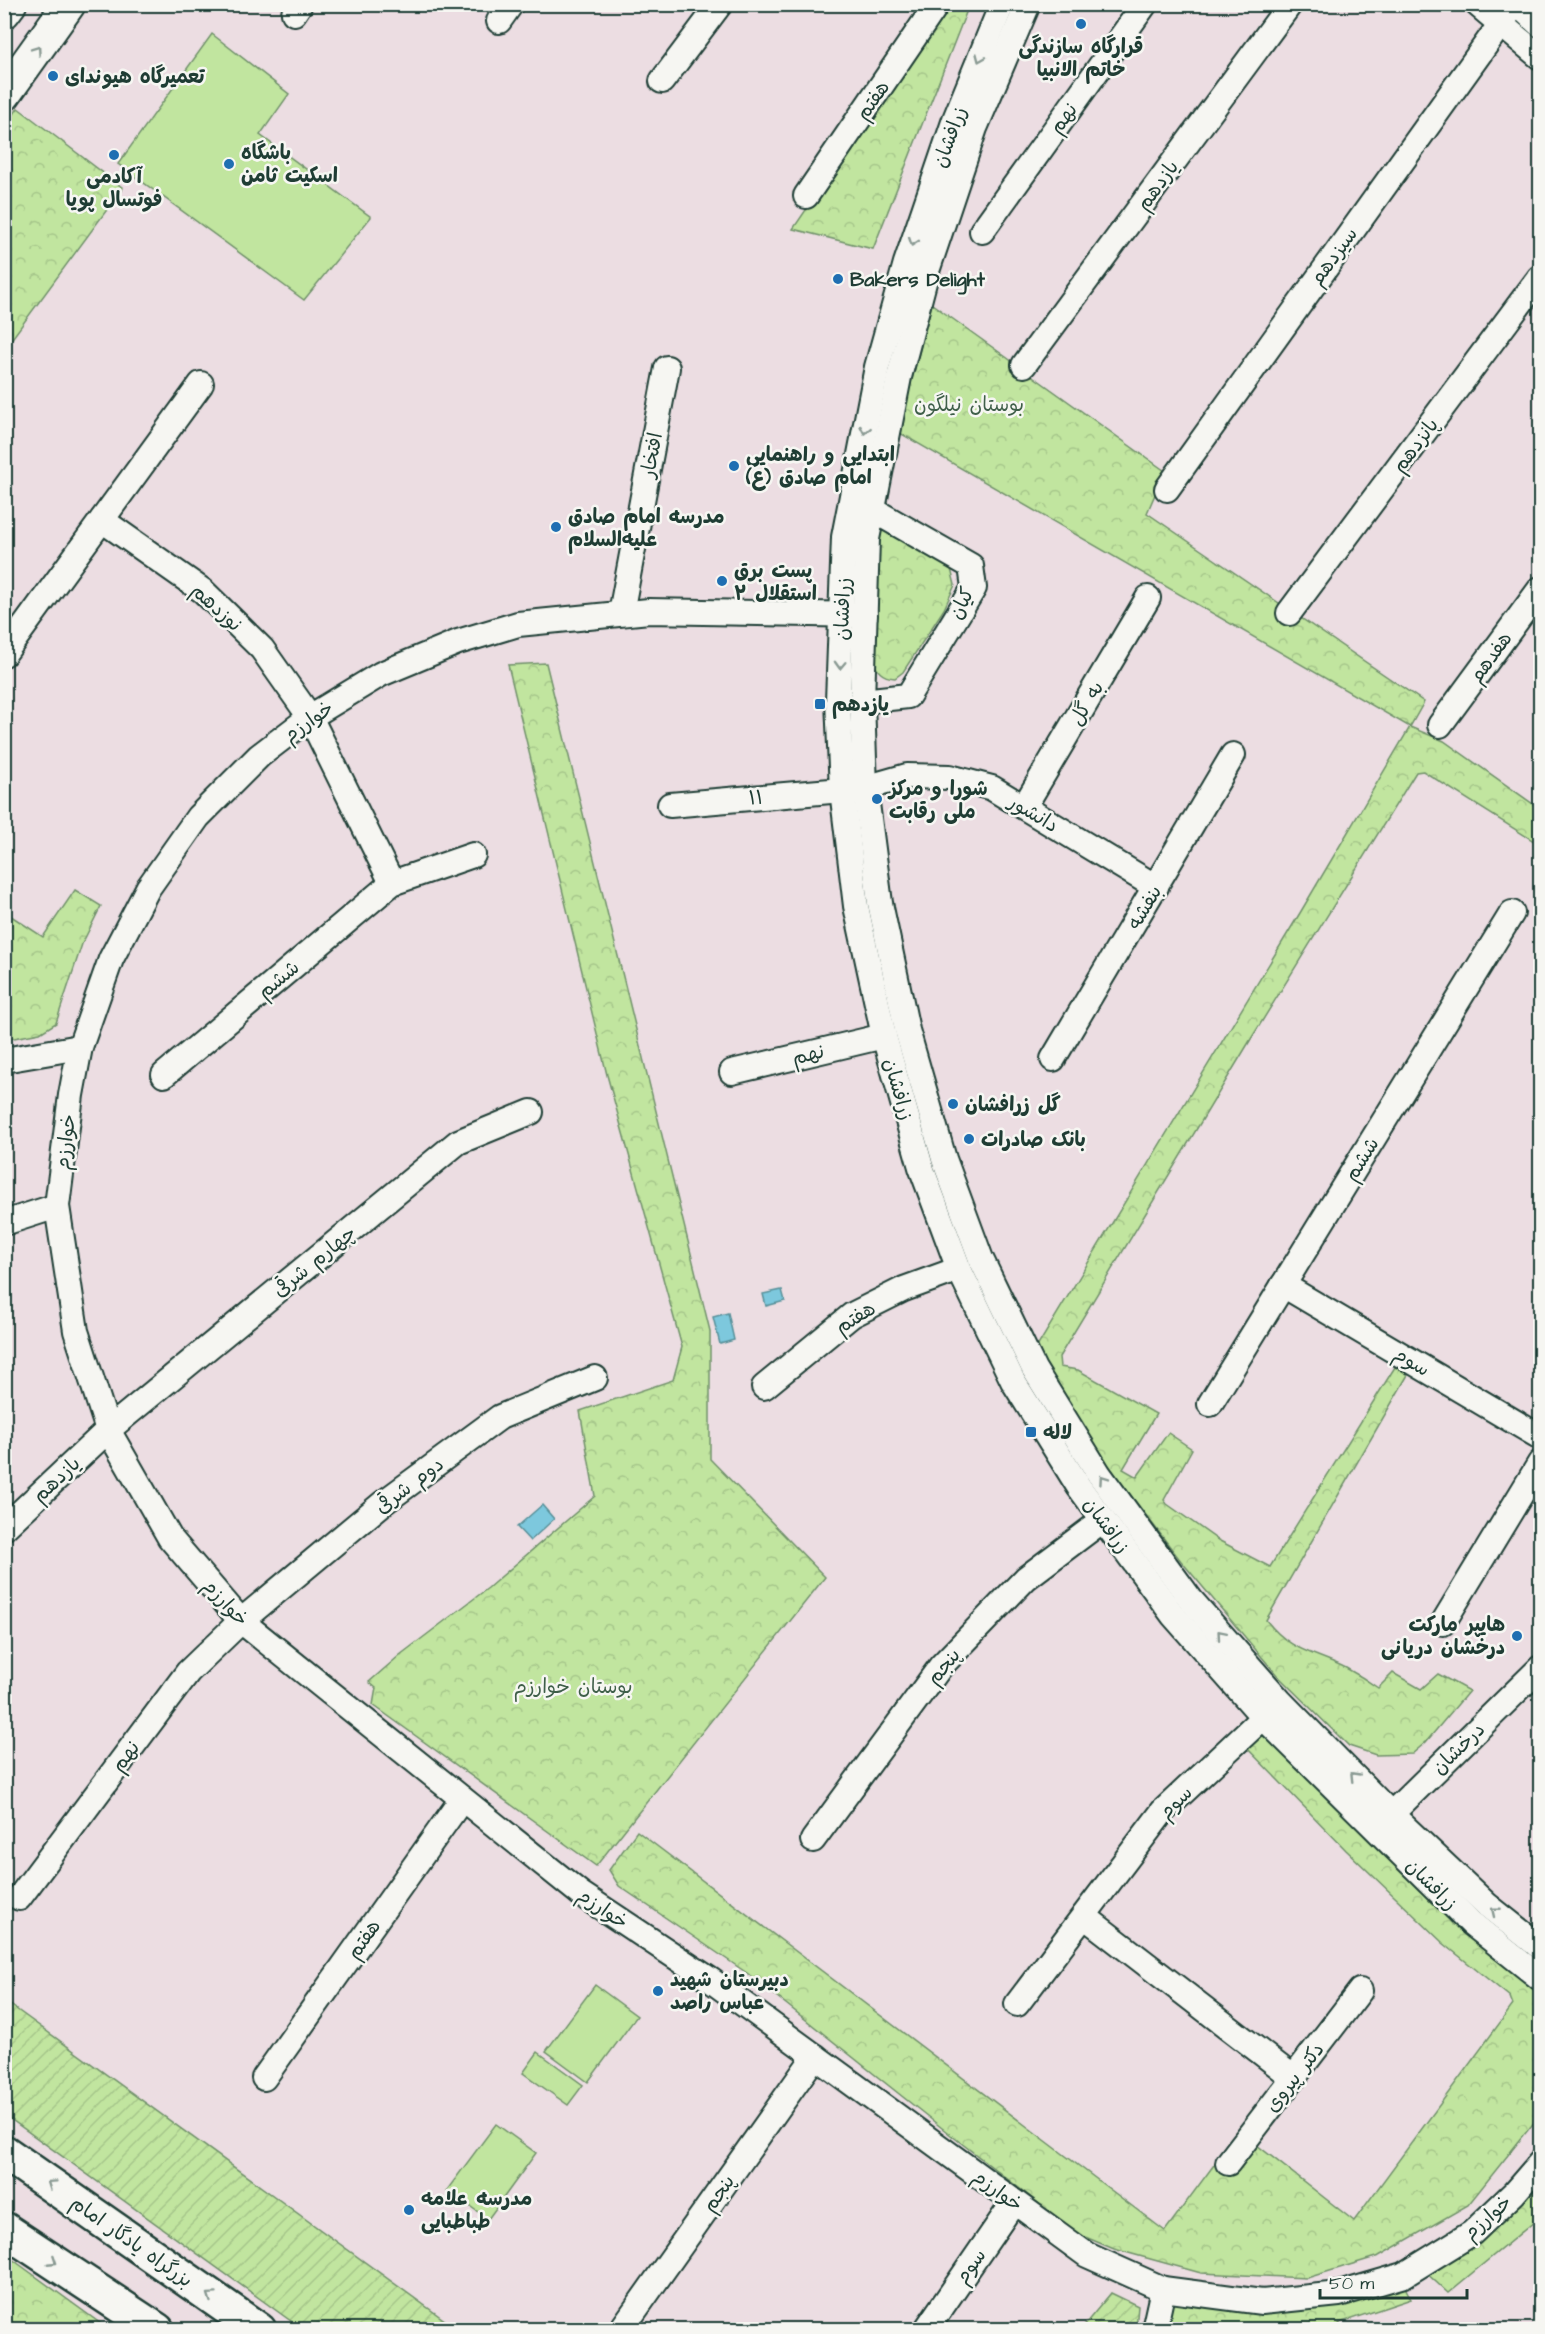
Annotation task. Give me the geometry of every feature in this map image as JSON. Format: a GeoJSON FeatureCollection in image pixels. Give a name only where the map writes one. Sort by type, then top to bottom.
{"type":"FeatureCollection","features":[{"type":"Feature","properties":{"kind":"highway","name":"بزرگراه یادگار امام"},"geometry":{"type":"LineString","coordinates":[[4,2152],[259,2330]]}},
{"type":"Feature","properties":{"kind":"highway"},"geometry":{"type":"LineString","coordinates":[[4,2229],[157,2330]]}},
{"type":"Feature","properties":{"kind":"main road"},"geometry":{"type":"LineString","coordinates":[[4,12],[10,4]]}},
{"type":"Feature","properties":{"kind":"main road"},"geometry":{"type":"LineString","coordinates":[[4,95],[69,4]]}},
{"type":"Feature","properties":{"kind":"street"},"geometry":{"type":"LineString","coordinates":[[662,81],[720,4]]}},
{"type":"Feature","properties":{"kind":"street","name":"هفتم"},"geometry":{"type":"LineString","coordinates":[[806,196],[937,4]]}},
{"type":"Feature","properties":{"kind":"street","name":"زرافشان"},"geometry":{"type":"LineString","coordinates":[[1002,4],[955,120],[906,263],[877,367],[844,537],[862,701],[853,789],[856,906],[884,1036],[921,1167],[959,1269],[1013,1381],[1079,1487],[1173,1615],[1272,1710],[1383,1822],[1472,1923],[1540,1978]]}},
{"type":"Feature","properties":{"kind":"street","name":"زرافشان"},"geometry":{"type":"LineString","coordinates":[[1028,4],[975,128],[927,271],[899,377],[838,701],[853,789],[907,1030],[944,1159],[981,1260],[1034,1369],[1099,1474],[1272,1710]]}},
{"type":"Feature","properties":{"kind":"street","name":"نهم"},"geometry":{"type":"LineString","coordinates":[[982,231],[1144,4]]}},
{"type":"Feature","properties":{"kind":"street","name":"یازدهم"},"geometry":{"type":"LineString","coordinates":[[1024,365],[1290,4]]}},
{"type":"Feature","properties":{"kind":"street"},"geometry":{"type":"LineString","coordinates":[[1477,4],[1532,49],[1540,23],[1516,4]]}},
{"type":"Feature","properties":{"kind":"street","name":"سیزدهم"},"geometry":{"type":"LineString","coordinates":[[1167,489],[1500,23],[1516,4]]}},
{"type":"Feature","properties":{"kind":"street","name":"پانزدهم"},"geometry":{"type":"LineString","coordinates":[[1289,613],[1540,277]]}},
{"type":"Feature","properties":{"kind":"street","name":"افتخار"},"geometry":{"type":"LineString","coordinates":[[621,613],[668,368]]}},
{"type":"Feature","properties":{"kind":"street"},"geometry":{"type":"LineString","coordinates":[[4,654],[201,384]]}},
{"type":"Feature","properties":{"kind":"street","name":"کیان"},"geometry":{"type":"LineString","coordinates":[[862,701],[908,696],[974,588],[971,566],[873,510]]}},
{"type":"Feature","properties":{"kind":"street","name":"نوزدهم"},"geometry":{"type":"LineString","coordinates":[[102,520],[203,591],[262,649],[310,717]]}},
{"type":"Feature","properties":{"kind":"street","name":"هفدهم"},"geometry":{"type":"LineString","coordinates":[[1440,725],[1540,589]]}},
{"type":"Feature","properties":{"kind":"street","name":"به گل"},"geometry":{"type":"LineString","coordinates":[[1024,807],[1148,598]]}},
{"type":"Feature","properties":{"kind":"street","name":"خوارزم"},"geometry":{"type":"LineString","coordinates":[[853,615],[649,611],[518,624],[458,642],[381,674],[310,717],[259,756],[198,817],[148,888],[111,959],[80,1047],[70,1095],[57,1206],[76,1331],[108,1430],[170,1538],[241,1621],[581,1894],[712,1982],[1087,2255],[1162,2289],[1262,2302],[1339,2294],[1404,2275],[1472,2233],[1514,2193],[1540,2163]]}},
{"type":"Feature","properties":{"kind":"street"},"geometry":{"type":"LineString","coordinates":[[310,717],[392,883]]}},
{"type":"Feature","properties":{"kind":"street","name":"بنفشه"},"geometry":{"type":"LineString","coordinates":[[1053,1059],[1233,754]]}},
{"type":"Feature","properties":{"kind":"street","name":"دانشور"},"geometry":{"type":"LineString","coordinates":[[853,789],[907,776],[950,777],[992,788],[1156,887]]}},
{"type":"Feature","properties":{"kind":"street","name":"۱۱"},"geometry":{"type":"LineString","coordinates":[[670,805],[853,789]]}},
{"type":"Feature","properties":{"kind":"street","name":"ششم"},"geometry":{"type":"LineString","coordinates":[[164,1075],[392,883],[474,855]]}},
{"type":"Feature","properties":{"kind":"street","name":"ششم"},"geometry":{"type":"LineString","coordinates":[[1210,1404],[1512,913]]}},
{"type":"Feature","properties":{"kind":"street","name":"نهم"},"geometry":{"type":"LineString","coordinates":[[732,1072],[884,1036]]}},
{"type":"Feature","properties":{"kind":"street"},"geometry":{"type":"LineString","coordinates":[[4,1060],[80,1047]]}},
{"type":"Feature","properties":{"kind":"street","name":"چهارم شرقی"},"geometry":{"type":"LineString","coordinates":[[108,1430],[458,1142],[531,1112]]}},
{"type":"Feature","properties":{"kind":"street"},"geometry":{"type":"LineString","coordinates":[[4,1222],[57,1206]]}},
{"type":"Feature","properties":{"kind":"street","name":"هفتم"},"geometry":{"type":"LineString","coordinates":[[764,1387],[852,1315],[904,1289],[959,1269]]}},
{"type":"Feature","properties":{"kind":"street","name":"سوم"},"geometry":{"type":"LineString","coordinates":[[1283,1285],[1540,1437]]}},
{"type":"Feature","properties":{"kind":"street","name":"دوم شرقی"},"geometry":{"type":"LineString","coordinates":[[241,1621],[383,1503],[500,1418],[595,1378]]}},
{"type":"Feature","properties":{"kind":"street","name":"یازدهم"},"geometry":{"type":"LineString","coordinates":[[4,1528],[108,1430]]}},
{"type":"Feature","properties":{"kind":"street"},"geometry":{"type":"LineString","coordinates":[[1443,1623],[1540,1463]]}},
{"type":"Feature","properties":{"kind":"street","name":"پنجم"},"geometry":{"type":"LineString","coordinates":[[813,1840],[940,1666],[1026,1578],[1103,1520]]}},
{"type":"Feature","properties":{"kind":"street","name":"نهم"},"geometry":{"type":"LineString","coordinates":[[19,1898],[188,1671],[241,1621]]}},
{"type":"Feature","properties":{"kind":"street","name":"درخشان"},"geometry":{"type":"LineString","coordinates":[[1383,1822],[1540,1668]]}},
{"type":"Feature","properties":{"kind":"street","name":"سوم"},"geometry":{"type":"LineString","coordinates":[[1017,2004],[1163,1811],[1272,1710]]}},
{"type":"Feature","properties":{"kind":"street","name":"هفتم"},"geometry":{"type":"LineString","coordinates":[[264,2078],[462,1799]]}},
{"type":"Feature","properties":{"kind":"street","name":"زرافشان"},"geometry":{"type":"LineString","coordinates":[[1383,1822],[1540,1947]]}},
{"type":"Feature","properties":{"kind":"street"},"geometry":{"type":"LineString","coordinates":[[1084,1916],[1294,2078]]}},
{"type":"Feature","properties":{"kind":"street","name":"دکتر پیروی"},"geometry":{"type":"LineString","coordinates":[[1228,2163],[1360,1991]]}},
{"type":"Feature","properties":{"kind":"street","name":"پنجم"},"geometry":{"type":"LineString","coordinates":[[621,2330],[815,2056]]}},
{"type":"Feature","properties":{"kind":"street","name":"سوم"},"geometry":{"type":"LineString","coordinates":[[926,2330],[1014,2202]]}},
{"type":"Feature","properties":{"kind":"street"},"geometry":{"type":"LineString","coordinates":[[1154,2330],[1162,2289]]}},
{"type":"Feature","properties":{"kind":"green space"},"geometry":{"type":"Polygon","coordinates":[[[945,5],[969,5],[873,249],[793,229],[945,5]]]}},
{"type":"Feature","properties":{"kind":"green space"},"geometry":{"type":"Polygon","coordinates":[[[212,34],[289,94],[260,135],[371,217],[304,300],[118,164],[212,34]]]}},
{"type":"Feature","properties":{"kind":"green space"},"geometry":{"type":"Polygon","coordinates":[[[18,108],[123,188],[5,348],[5,127],[18,108]]]}},
{"type":"Feature","properties":{"kind":"green space","name":"بوستان نیلگون"},"geometry":{"type":"Polygon","coordinates":[[[932,304],[1165,471],[1147,513],[1424,702],[1410,727],[898,432],[932,304]]]}},
{"type":"Feature","properties":{"kind":"green space"},"geometry":{"type":"Polygon","coordinates":[[[879,527],[949,561],[955,585],[944,609],[903,672],[895,678],[880,672],[872,658],[879,527]]]}},
{"type":"Feature","properties":{"kind":"green space","name":"بوستان خوارزم"},"geometry":{"type":"Polygon","coordinates":[[[546,663],[710,1331],[710,1459],[825,1577],[596,1866],[373,1705],[376,1688],[369,1682],[400,1655],[488,1588],[595,1496],[580,1411],[673,1380],[682,1347],[607,1075],[508,665],[546,663]]]}},
{"type":"Feature","properties":{"kind":"green space"},"geometry":{"type":"Polygon","coordinates":[[[1410,727],[1444,741],[1540,809],[1540,845],[1423,771],[1416,772],[1059,1357],[1060,1367],[1078,1370],[1156,1414],[1123,1469],[1137,1477],[1168,1433],[1192,1449],[1164,1500],[1218,1540],[1270,1567],[1395,1367],[1409,1373],[1266,1620],[1294,1645],[1346,1668],[1378,1688],[1393,1673],[1421,1689],[1438,1674],[1469,1691],[1426,1742],[1412,1754],[1376,1755],[1349,1746],[1277,1675],[1181,1561],[1106,1463],[1052,1384],[1037,1347],[1410,727]]]}},
{"type":"Feature","properties":{"kind":"green space"},"geometry":{"type":"Polygon","coordinates":[[[75,890],[101,906],[82,944],[56,1023],[40,1033],[9,1039],[5,1037],[5,912],[43,937],[75,890]]]}},
{"type":"Feature","properties":{"kind":"green space"},"geometry":{"type":"Polygon","coordinates":[[[1261,1732],[1271,1736],[1419,1890],[1540,1993],[1540,2115],[1468,2205],[1379,2256],[1307,2278],[1201,2273],[1114,2249],[1078,2234],[747,1973],[619,1886],[609,1870],[637,1831],[1165,2231],[1239,2131],[1354,2221],[1513,2005],[1510,1997],[1443,1943],[1346,1850],[1244,1745],[1261,1732]]]}},
{"type":"Feature","properties":{"kind":"green space"},"geometry":{"type":"Polygon","coordinates":[[[595,1985],[637,2016],[588,2082],[546,2051],[595,1985]]]}},
{"type":"Feature","properties":{"kind":"green space"},"geometry":{"type":"Polygon","coordinates":[[[5,2001],[457,2329],[302,2329],[5,2115],[5,2001]]]}},
{"type":"Feature","properties":{"kind":"green space"},"geometry":{"type":"Polygon","coordinates":[[[538,2052],[583,2085],[568,2105],[523,2073],[538,2052]]]}},
{"type":"Feature","properties":{"kind":"green space"},"geometry":{"type":"Polygon","coordinates":[[[496,2124],[536,2153],[488,2219],[447,2190],[496,2124]]]}},
{"type":"Feature","properties":{"kind":"green space"},"geometry":{"type":"Polygon","coordinates":[[[1540,2168],[1540,2217],[1448,2293],[1422,2269],[1540,2168]]]}},
{"type":"Feature","properties":{"kind":"green space"},"geometry":{"type":"Polygon","coordinates":[[[5,2254],[108,2329],[5,2329],[5,2254]]]}},
{"type":"Feature","properties":{"kind":"green space"},"geometry":{"type":"Polygon","coordinates":[[[1403,2283],[1411,2299],[1339,2323],[1344,2329],[1163,2330],[1173,2297],[1403,2283]]]}},
{"type":"Feature","properties":{"kind":"green space"},"geometry":{"type":"Polygon","coordinates":[[[1111,2293],[1138,2306],[1136,2329],[1081,2329],[1111,2293]]]}},
{"type":"Feature","properties":{"kind":"water"},"geometry":{"type":"Polygon","coordinates":[[[782,1290],[785,1301],[766,1306],[763,1294],[782,1290]]]}},
{"type":"Feature","properties":{"kind":"water"},"geometry":{"type":"Polygon","coordinates":[[[728,1313],[734,1340],[720,1344],[713,1317],[728,1313]]]}},
{"type":"Feature","properties":{"kind":"water"},"geometry":{"type":"Polygon","coordinates":[[[542,1505],[554,1519],[530,1541],[517,1527],[542,1505]]]}},
{"type":"Feature","properties":{"kind":"place","name":"قرارگاه سازندگی خاتم الانبیا"},"geometry":{"type":"Point","coordinates":[1081,24]}},
{"type":"Feature","properties":{"kind":"place","name":"تعمیرگاه هیوندای"},"geometry":{"type":"Point","coordinates":[53,76]}},
{"type":"Feature","properties":{"kind":"place","name":"آکادمی فوتسال پویا"},"geometry":{"type":"Point","coordinates":[114,155]}},
{"type":"Feature","properties":{"kind":"place","name":"باشگاه اسکیت ثامن"},"geometry":{"type":"Point","coordinates":[229,164]}},
{"type":"Feature","properties":{"kind":"place","name":"Bakers Delight"},"geometry":{"type":"Point","coordinates":[838,279]}},
{"type":"Feature","properties":{"kind":"place","name":"ابتدایی و راهنمایی امام صادق (ع)"},"geometry":{"type":"Point","coordinates":[734,466]}},
{"type":"Feature","properties":{"kind":"place","name":"مدرسه امام صادق علیه‌السلام"},"geometry":{"type":"Point","coordinates":[556,527]}},
{"type":"Feature","properties":{"kind":"place","name":"پست برق استقلال ۲"},"geometry":{"type":"Point","coordinates":[722,581]}},
{"type":"Feature","properties":{"kind":"place","name":"یازدهم"},"geometry":{"type":"Point","coordinates":[820,704]}},
{"type":"Feature","properties":{"kind":"place","name":"شورا و مرکز ملی رقابت"},"geometry":{"type":"Point","coordinates":[877,799]}},
{"type":"Feature","properties":{"kind":"place","name":"گل زرافشان"},"geometry":{"type":"Point","coordinates":[953,1104]}},
{"type":"Feature","properties":{"kind":"place","name":"بانک صادرات"},"geometry":{"type":"Point","coordinates":[969,1139]}},
{"type":"Feature","properties":{"kind":"place","name":"لاله"},"geometry":{"type":"Point","coordinates":[1031,1432]}},
{"type":"Feature","properties":{"kind":"place","name":"هایپر مارکت درخشان دریانی"},"geometry":{"type":"Point","coordinates":[1517,1636]}},
{"type":"Feature","properties":{"kind":"place","name":"دبیرستان شهید عباس راصد"},"geometry":{"type":"Point","coordinates":[658,1991]}},
{"type":"Feature","properties":{"kind":"place","name":"مدرسه علامه طباطبایی"},"geometry":{"type":"Point","coordinates":[409,2210]}}]}
